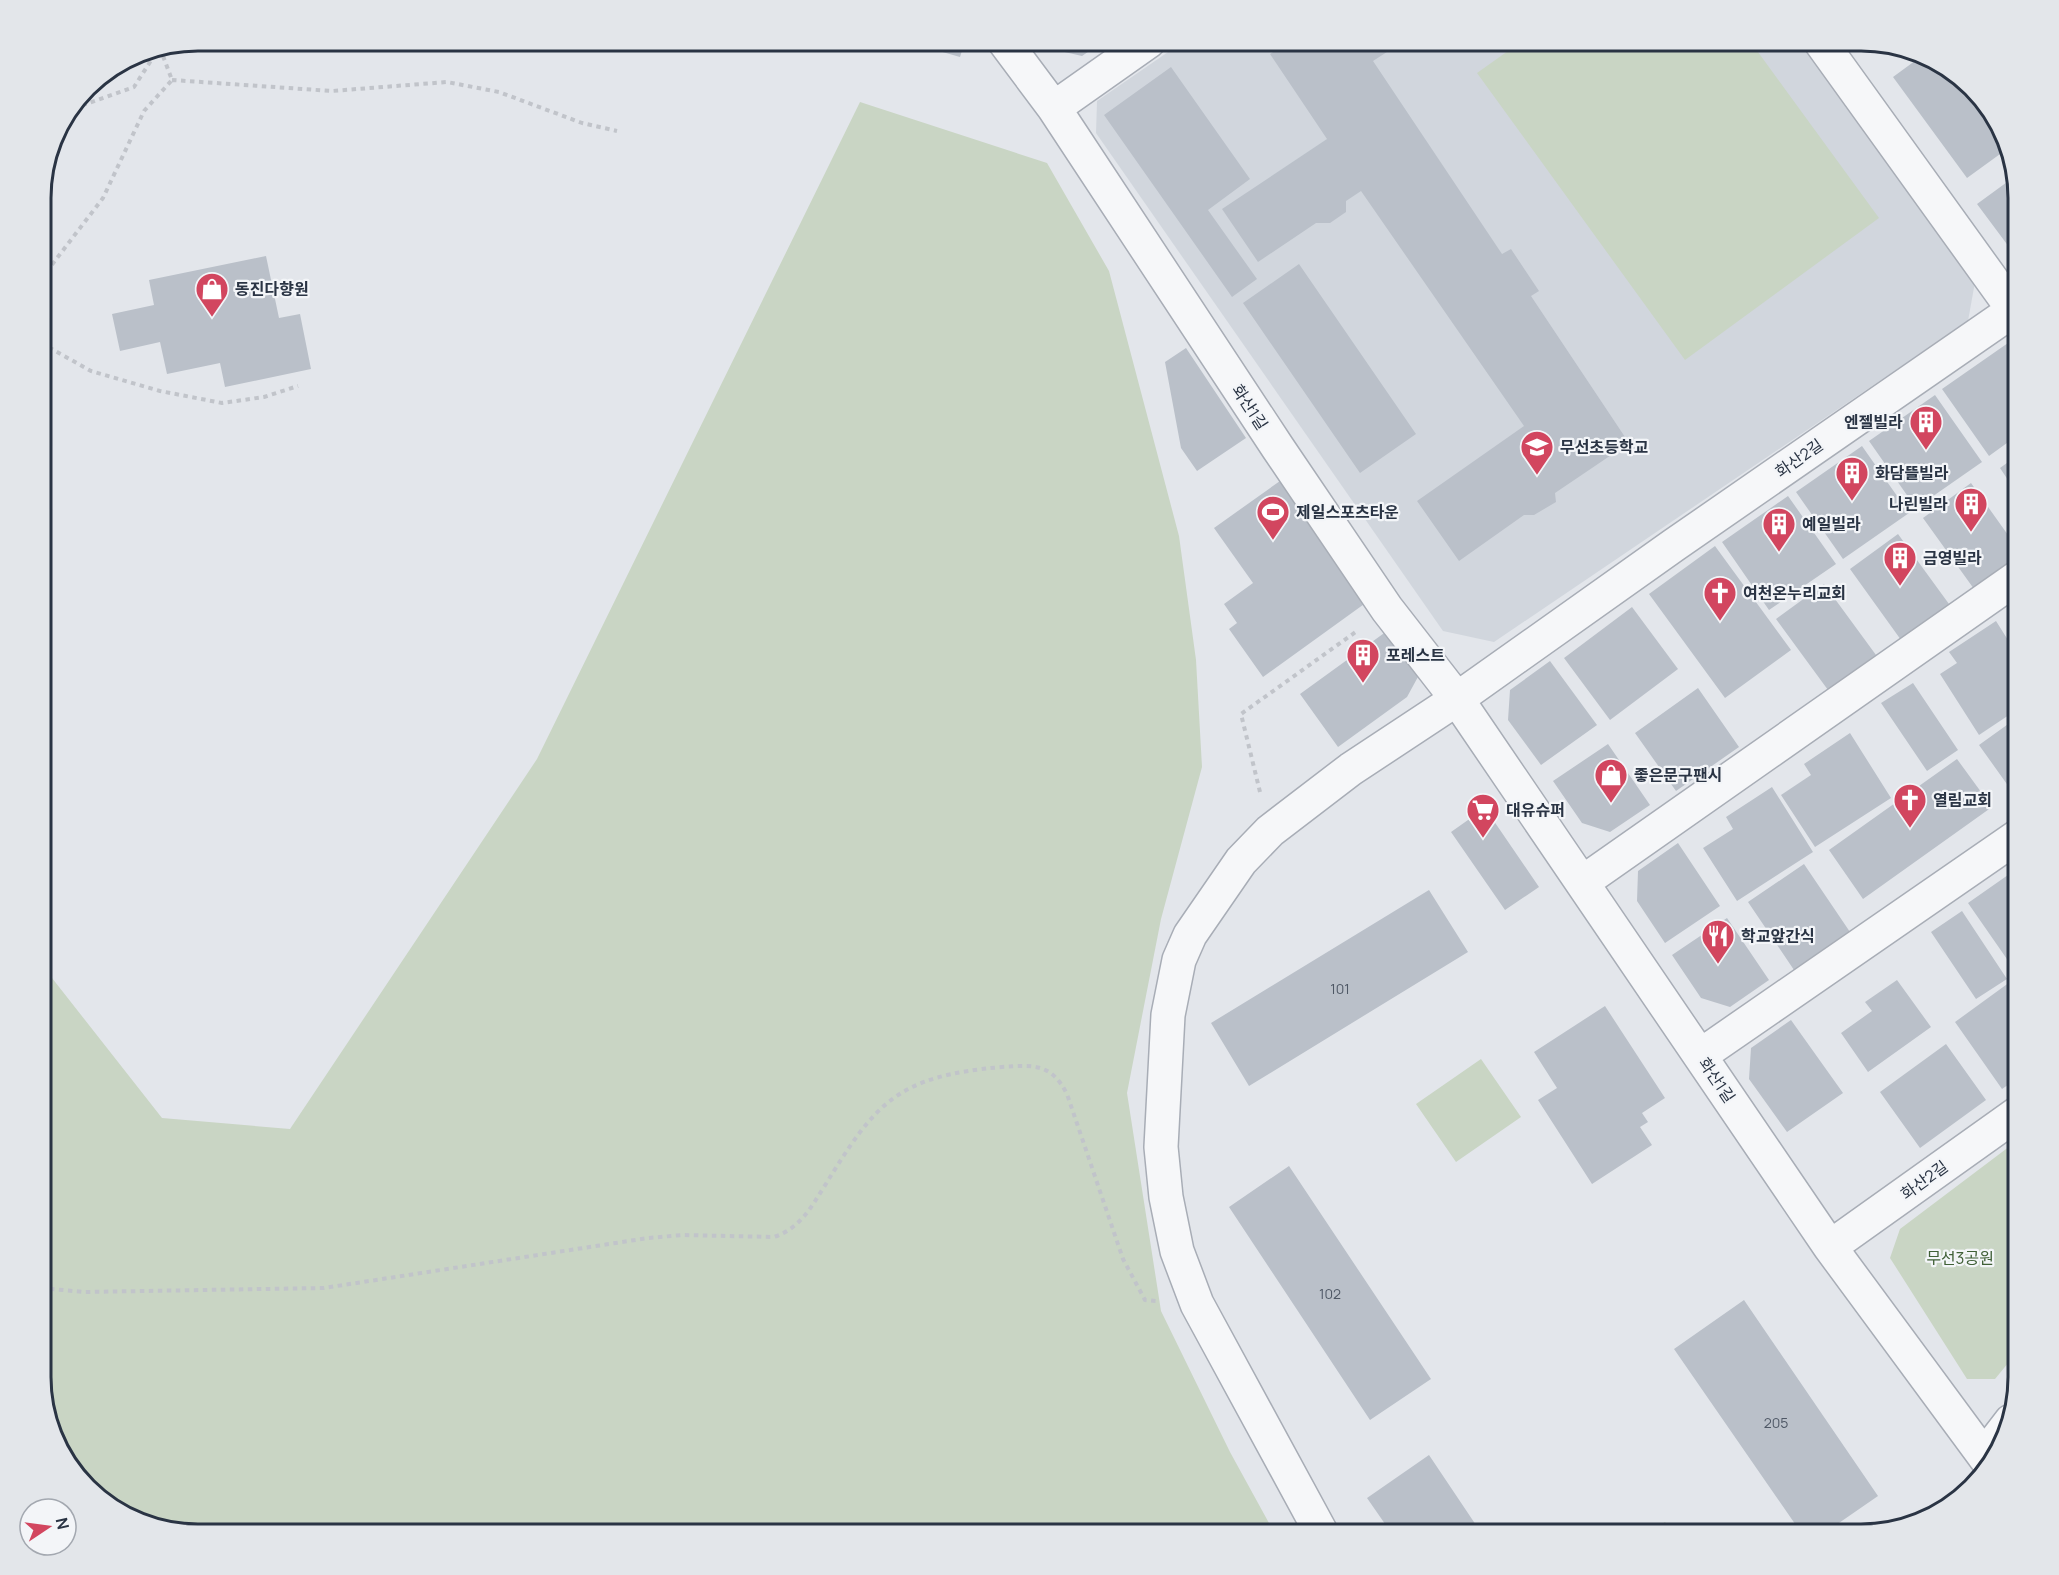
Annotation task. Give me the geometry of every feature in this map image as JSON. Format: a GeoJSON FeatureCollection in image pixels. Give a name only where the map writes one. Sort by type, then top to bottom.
{"type":"FeatureCollection","features":[{"type":"Feature","properties":{"kind":"street","name":"화산1길"},"geometry":{"type":"LineString","coordinates":[[1012,51],[1054,108],[1271,438],[1387,609],[1457,699],[1701,1054],[1830,1248],[1984,1457]]}},
{"type":"Feature","properties":{"kind":"street"},"geometry":{"type":"LineString","coordinates":[[1054,108],[1134,51]]}},
{"type":"Feature","properties":{"kind":"street","name":"화산2길"},"geometry":{"type":"LineString","coordinates":[[1828,51],[2008,299]]}},
{"type":"Feature","properties":{"kind":"street","name":"화산2길"},"geometry":{"type":"LineString","coordinates":[[1457,699],[1674,545],[2008,317]]}},
{"type":"Feature","properties":{"kind":"street"},"geometry":{"type":"LineString","coordinates":[[1583,882],[2008,585]]}},
{"type":"Feature","properties":{"kind":"street"},"geometry":{"type":"LineString","coordinates":[[1317,1524],[1197,1304],[1177,1251],[1166,1197],[1161,1147],[1168,1015],[1179,960],[1190,935],[1241,861],[1270,831],[1351,769],[1457,699]]}},
{"type":"Feature","properties":{"kind":"street"},"geometry":{"type":"LineString","coordinates":[[1701,1054],[2008,844]]}},
{"type":"Feature","properties":{"kind":"street","name":"화산2길"},"geometry":{"type":"LineString","coordinates":[[1830,1248],[2008,1121]]}},
{"type":"Feature","properties":{"kind":"path"},"geometry":{"type":"LineString","coordinates":[[162,56],[172,80]]}},
{"type":"Feature","properties":{"kind":"path"},"geometry":{"type":"LineString","coordinates":[[85,104],[134,87],[152,59]]}},
{"type":"Feature","properties":{"kind":"path"},"geometry":{"type":"LineString","coordinates":[[172,80],[332,91],[447,82],[499,92],[582,123],[617,131]]}},
{"type":"Feature","properties":{"kind":"path"},"geometry":{"type":"LineString","coordinates":[[51,266],[103,198],[144,111],[172,80]]}},
{"type":"Feature","properties":{"kind":"path"},"geometry":{"type":"LineString","coordinates":[[51,349],[91,371],[160,391],[222,403],[264,397],[298,386]]}},
{"type":"Feature","properties":{"kind":"path"},"geometry":{"type":"LineString","coordinates":[[1270,831],[1241,714],[1387,609]]}},
{"type":"Feature","properties":{"kind":"path"},"geometry":{"type":"LineString","coordinates":[[51,1289],[84,1292],[324,1288],[648,1238],[683,1235],[774,1237],[788,1232],[805,1218],[858,1132],[894,1096],[917,1084],[942,1077],[1029,1065],[1049,1070],[1060,1080],[1067,1094],[1124,1259],[1145,1300],[1197,1304]]}},
{"type":"Feature","properties":{"kind":"shaded area","name":"무선초등학교"},"geometry":{"type":"Polygon","coordinates":[[[1170,51],[1807,51],[1975,282],[1968,321],[1494,642],[1443,631],[1096,133],[1097,101],[1170,51]]]}},
{"type":"Feature","properties":{"kind":"green space"},"geometry":{"type":"Polygon","coordinates":[[[1508,51],[1757,51],[1879,218],[1685,360],[1477,73],[1508,51]]]}},
{"type":"Feature","properties":{"kind":"green space"},"geometry":{"type":"Polygon","coordinates":[[[860,102],[1047,163],[1109,271],[1179,536],[1196,660],[1202,767],[1161,919],[1127,1093],[1161,1311],[1230,1452],[1270,1524],[198,1524],[179,1523],[142,1513],[109,1494],[88,1474],[62,1433],[51,1386],[51,977],[162,1118],[290,1129],[537,759],[860,102]]]}},
{"type":"Feature","properties":{"kind":"green space"},"geometry":{"type":"Polygon","coordinates":[[[1481,1059],[1521,1117],[1456,1162],[1416,1104],[1481,1059]]]}},
{"type":"Feature","properties":{"kind":"green space","name":"무선3공원"},"geometry":{"type":"Polygon","coordinates":[[[2008,1148],[2008,1363],[1995,1379],[1967,1379],[1890,1258],[1900,1229],[2008,1148]]]}},
{"type":"Feature","properties":{"kind":"building"},"geometry":{"type":"Polygon","coordinates":[[[939,51],[962,51],[960,57],[939,51]]]}},
{"type":"Feature","properties":{"kind":"building"},"geometry":{"type":"Polygon","coordinates":[[[1060,51],[1089,51],[1082,56],[1060,51]]]}},
{"type":"Feature","properties":{"kind":"building","name":"무선초등학교"},"geometry":{"type":"Polygon","coordinates":[[[1275,51],[1388,51],[1373,61],[1502,254],[1511,249],[1539,291],[1531,296],[1629,443],[1555,493],[1556,502],[1534,515],[1524,515],[1459,561],[1417,501],[1524,426],[1361,191],[1346,201],[1346,212],[1330,223],[1316,223],[1258,262],[1222,209],[1327,139],[1270,54],[1275,51]]]}},
{"type":"Feature","properties":{"kind":"building"},"geometry":{"type":"Polygon","coordinates":[[[1914,61],[1943,76],[1965,94],[1978,109],[1993,133],[2001,153],[1967,178],[1893,77],[1914,61]]]}},
{"type":"Feature","properties":{"kind":"building"},"geometry":{"type":"Polygon","coordinates":[[[1171,67],[1250,179],[1208,210],[1257,279],[1232,297],[1104,115],[1171,67]]]}},
{"type":"Feature","properties":{"kind":"building"},"geometry":{"type":"Polygon","coordinates":[[[2007,182],[2008,246],[1977,204],[2007,182]]]}},
{"type":"Feature","properties":{"kind":"building"},"geometry":{"type":"Polygon","coordinates":[[[266,256],[279,318],[300,314],[311,369],[225,387],[220,363],[167,374],[160,342],[120,351],[112,314],[154,305],[149,280],[266,256]]]}},
{"type":"Feature","properties":{"kind":"building"},"geometry":{"type":"Polygon","coordinates":[[[1299,264],[1416,434],[1360,473],[1243,303],[1299,264]]]}},
{"type":"Feature","properties":{"kind":"building"},"geometry":{"type":"Polygon","coordinates":[[[2008,343],[2008,442],[1989,456],[1942,389],[2008,343]]]}},
{"type":"Feature","properties":{"kind":"building"},"geometry":{"type":"Polygon","coordinates":[[[1186,348],[1246,438],[1197,471],[1181,448],[1165,362],[1186,348]]]}},
{"type":"Feature","properties":{"kind":"building","name":"엔젤빌라"},"geometry":{"type":"Polygon","coordinates":[[[1935,395],[1982,462],[1916,508],[1869,441],[1935,395]]]}},
{"type":"Feature","properties":{"kind":"building","name":"화담뜰빌라"},"geometry":{"type":"Polygon","coordinates":[[[1862,446],[1909,513],[1843,559],[1796,492],[1862,446]]]}},
{"type":"Feature","properties":{"kind":"building"},"geometry":{"type":"Polygon","coordinates":[[[2008,462],[2008,480],[2000,468],[2008,462]]]}},
{"type":"Feature","properties":{"kind":"building"},"geometry":{"type":"Polygon","coordinates":[[[1280,481],[1367,602],[1263,677],[1229,629],[1237,623],[1224,604],[1253,583],[1214,528],[1280,481]]]}},
{"type":"Feature","properties":{"kind":"building","name":"나린빌라"},"geometry":{"type":"Polygon","coordinates":[[[1971,483],[2008,535],[2008,564],[1974,589],[1923,518],[1971,483]]]}},
{"type":"Feature","properties":{"kind":"building","name":"예일빌라"},"geometry":{"type":"Polygon","coordinates":[[[1788,496],[1836,564],[1769,610],[1722,542],[1788,496]]]}},
{"type":"Feature","properties":{"kind":"building","name":"금영빌라"},"geometry":{"type":"Polygon","coordinates":[[[1898,534],[1949,604],[1901,640],[1850,569],[1898,534]]]}},
{"type":"Feature","properties":{"kind":"building","name":"여천온누리교회"},"geometry":{"type":"Polygon","coordinates":[[[1715,546],[1791,650],[1725,698],[1649,594],[1715,546]]]}},
{"type":"Feature","properties":{"kind":"building"},"geometry":{"type":"Polygon","coordinates":[[[1824,584],[1876,655],[1828,690],[1776,619],[1824,584]]]}},
{"type":"Feature","properties":{"kind":"building"},"geometry":{"type":"Polygon","coordinates":[[[1632,607],[1678,669],[1610,720],[1564,658],[1632,607]]]}},
{"type":"Feature","properties":{"kind":"building"},"geometry":{"type":"Polygon","coordinates":[[[1996,621],[2008,640],[2008,716],[1979,735],[1940,674],[1957,663],[1949,652],[1996,621]]]}},
{"type":"Feature","properties":{"kind":"building","name":"포레스트"},"geometry":{"type":"Polygon","coordinates":[[[1387,631],[1419,675],[1407,697],[1338,747],[1300,694],[1387,631]]]}},
{"type":"Feature","properties":{"kind":"building"},"geometry":{"type":"Polygon","coordinates":[[[1550,661],[1597,725],[1541,765],[1508,720],[1510,690],[1550,661]]]}},
{"type":"Feature","properties":{"kind":"building"},"geometry":{"type":"Polygon","coordinates":[[[1913,683],[1958,750],[1927,771],[1881,703],[1913,683]]]}},
{"type":"Feature","properties":{"kind":"building"},"geometry":{"type":"Polygon","coordinates":[[[1698,688],[1739,747],[1676,791],[1635,733],[1698,688]]]}},
{"type":"Feature","properties":{"kind":"building"},"geometry":{"type":"Polygon","coordinates":[[[2008,724],[2008,786],[1979,745],[2008,724]]]}},
{"type":"Feature","properties":{"kind":"building"},"geometry":{"type":"Polygon","coordinates":[[[1850,733],[1891,798],[1815,847],[1781,795],[1811,775],[1804,764],[1850,733]]]}},
{"type":"Feature","properties":{"kind":"building"},"geometry":{"type":"Polygon","coordinates":[[[1608,744],[1650,805],[1610,832],[1582,823],[1553,781],[1608,744]]]}},
{"type":"Feature","properties":{"kind":"building","name":"열림교회"},"geometry":{"type":"Polygon","coordinates":[[[1957,759],[1992,807],[1863,899],[1829,850],[1957,759]]]}},
{"type":"Feature","properties":{"kind":"building"},"geometry":{"type":"Polygon","coordinates":[[[1772,787],[1813,852],[1737,901],[1703,848],[1733,829],[1726,817],[1772,787]]]}},
{"type":"Feature","properties":{"kind":"building"},"geometry":{"type":"Polygon","coordinates":[[[1485,808],[1539,887],[1505,910],[1451,832],[1485,808]]]}},
{"type":"Feature","properties":{"kind":"building"},"geometry":{"type":"Polygon","coordinates":[[[1678,843],[1720,906],[1665,943],[1637,901],[1638,871],[1678,843]]]}},
{"type":"Feature","properties":{"kind":"building"},"geometry":{"type":"Polygon","coordinates":[[[1804,864],[1850,932],[1794,970],[1748,902],[1804,864]]]}},
{"type":"Feature","properties":{"kind":"building"},"geometry":{"type":"Polygon","coordinates":[[[2008,875],[2008,961],[1968,903],[2008,875]]]}},
{"type":"Feature","properties":{"kind":"building"},"geometry":{"type":"Polygon","coordinates":[[[1429,890],[1468,952],[1249,1086],[1211,1023],[1429,890]]]}},
{"type":"Feature","properties":{"kind":"building"},"geometry":{"type":"Polygon","coordinates":[[[1962,911],[2007,979],[1976,999],[1931,932],[1962,911]]]}},
{"type":"Feature","properties":{"kind":"building"},"geometry":{"type":"Polygon","coordinates":[[[1727,918],[1769,980],[1730,1007],[1701,998],[1672,955],[1727,918]]]}},
{"type":"Feature","properties":{"kind":"building"},"geometry":{"type":"Polygon","coordinates":[[[1897,980],[1931,1027],[1868,1072],[1841,1033],[1872,1011],[1865,1002],[1897,980]]]}},
{"type":"Feature","properties":{"kind":"building"},"geometry":{"type":"Polygon","coordinates":[[[2008,983],[2008,1085],[2002,1089],[1955,1022],[2008,983]]]}},
{"type":"Feature","properties":{"kind":"building"},"geometry":{"type":"Polygon","coordinates":[[[1605,1006],[1665,1098],[1642,1113],[1648,1122],[1640,1127],[1652,1145],[1592,1184],[1538,1100],[1557,1088],[1534,1052],[1605,1006]]]}},
{"type":"Feature","properties":{"kind":"building"},"geometry":{"type":"Polygon","coordinates":[[[1791,1020],[1843,1093],[1787,1132],[1749,1079],[1751,1048],[1791,1020]]]}},
{"type":"Feature","properties":{"kind":"building"},"geometry":{"type":"Polygon","coordinates":[[[1946,1044],[1986,1100],[1920,1148],[1880,1092],[1946,1044]]]}},
{"type":"Feature","properties":{"kind":"building"},"geometry":{"type":"Polygon","coordinates":[[[1289,1166],[1431,1379],[1370,1420],[1229,1207],[1289,1166]]]}},
{"type":"Feature","properties":{"kind":"building"},"geometry":{"type":"Polygon","coordinates":[[[1744,1300],[1878,1496],[1837,1524],[1795,1524],[1674,1349],[1744,1300]]]}},
{"type":"Feature","properties":{"kind":"building"},"geometry":{"type":"Polygon","coordinates":[[[1429,1455],[1475,1524],[1385,1524],[1367,1498],[1429,1455]]]}},
{"type":"Feature","properties":{"kind":"place","name":"동진다향원"},"geometry":{"type":"Point","coordinates":[212,318]}},
{"type":"Feature","properties":{"kind":"place","name":"엔젤빌라"},"geometry":{"type":"Point","coordinates":[1926,451]}},
{"type":"Feature","properties":{"kind":"place","name":"무선초등학교"},"geometry":{"type":"Point","coordinates":[1537,476]}},
{"type":"Feature","properties":{"kind":"place","name":"화담뜰빌라"},"geometry":{"type":"Point","coordinates":[1852,502]}},
{"type":"Feature","properties":{"kind":"place","name":"나린빌라"},"geometry":{"type":"Point","coordinates":[1971,533]}},
{"type":"Feature","properties":{"kind":"place","name":"제일스포츠타운"},"geometry":{"type":"Point","coordinates":[1273,541]}},
{"type":"Feature","properties":{"kind":"place","name":"예일빌라"},"geometry":{"type":"Point","coordinates":[1779,553]}},
{"type":"Feature","properties":{"kind":"place","name":"금영빌라"},"geometry":{"type":"Point","coordinates":[1900,587]}},
{"type":"Feature","properties":{"kind":"place","name":"여천온누리교회"},"geometry":{"type":"Point","coordinates":[1720,622]}},
{"type":"Feature","properties":{"kind":"place","name":"포레스트"},"geometry":{"type":"Point","coordinates":[1363,684]}},
{"type":"Feature","properties":{"kind":"place","name":"좋은문구팬시"},"geometry":{"type":"Point","coordinates":[1611,804]}},
{"type":"Feature","properties":{"kind":"place","name":"열림교회"},"geometry":{"type":"Point","coordinates":[1910,829]}},
{"type":"Feature","properties":{"kind":"place","name":"대유슈퍼"},"geometry":{"type":"Point","coordinates":[1483,839]}},
{"type":"Feature","properties":{"kind":"place","name":"학교앞간식"},"geometry":{"type":"Point","coordinates":[1718,965]}}]}
